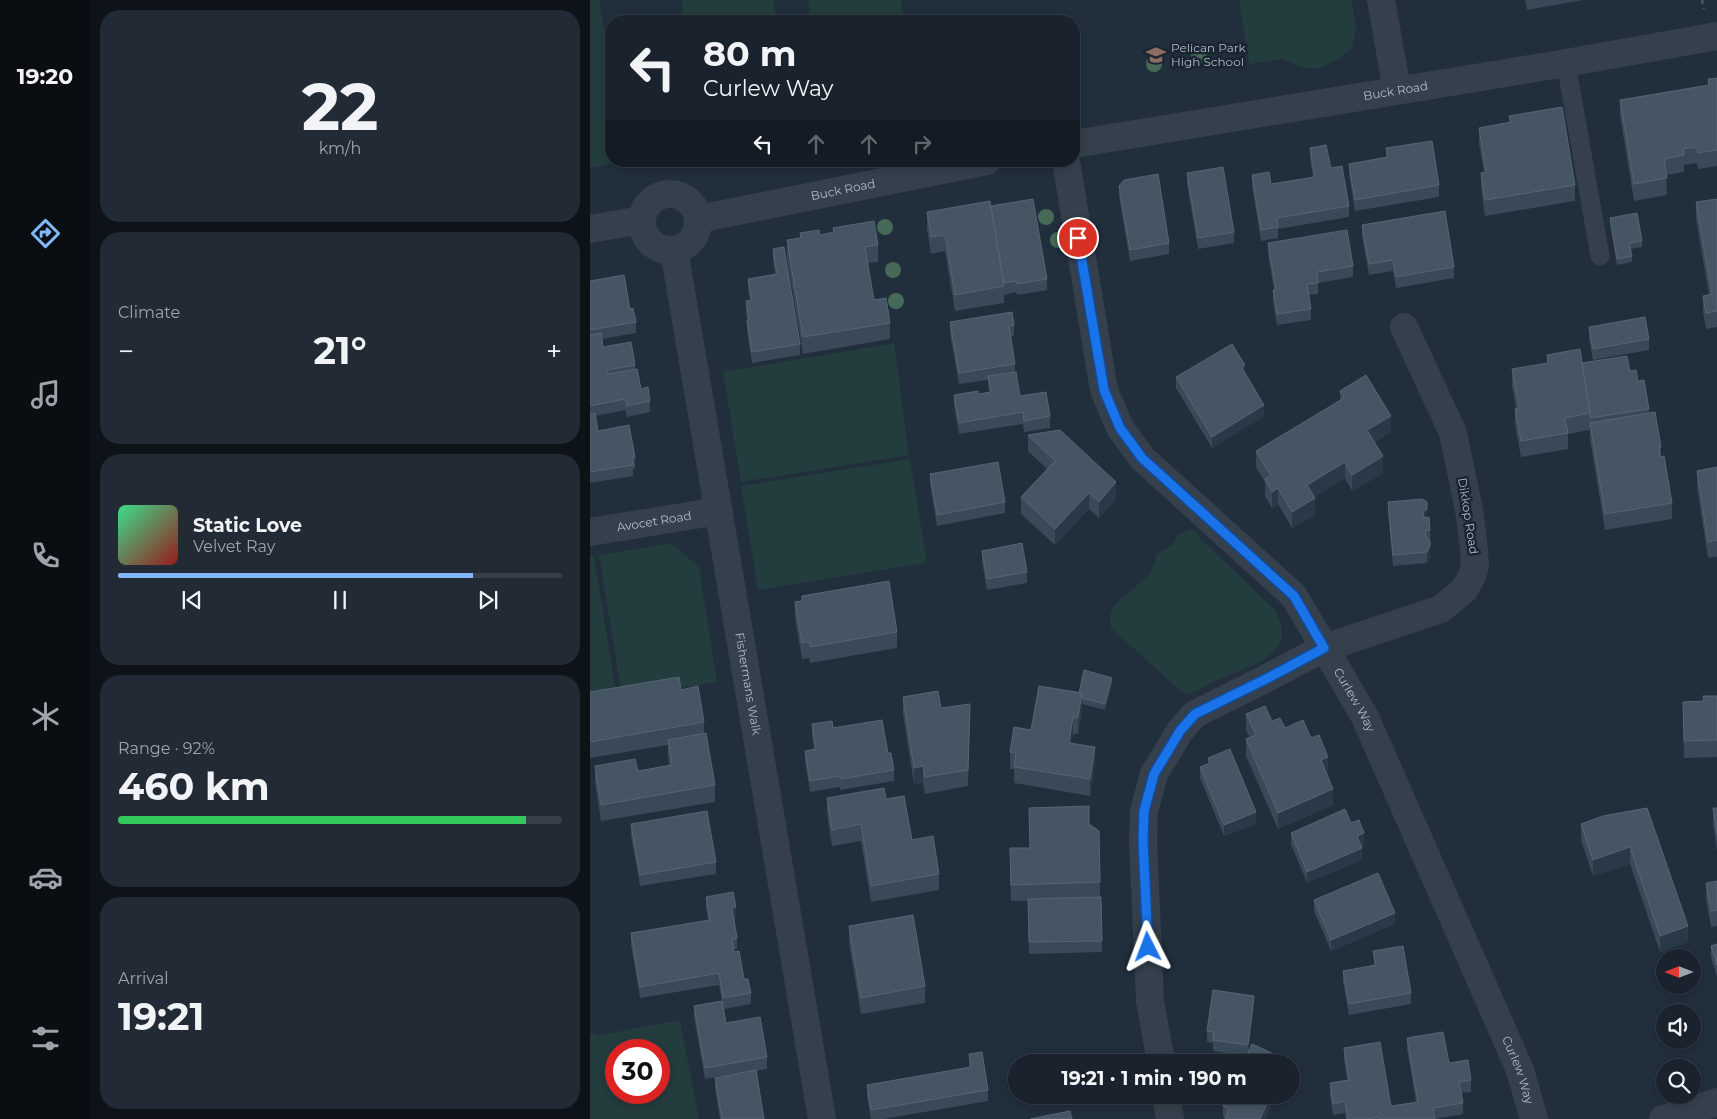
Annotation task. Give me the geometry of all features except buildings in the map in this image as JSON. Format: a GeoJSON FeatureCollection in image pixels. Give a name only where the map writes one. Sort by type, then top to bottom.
{"type":"FeatureCollection","features":[{"type":"Feature","properties":{"kind":"street"},"geometry":{"type":"LineString","coordinates":[[1381,0],[1397,90]]}},
{"type":"Feature","properties":{"kind":"street","name":"Buck Road"},"geometry":{"type":"LineString","coordinates":[[1080,143],[1566,63],[1717,36]]}},
{"type":"Feature","properties":{"kind":"street","name":"Buck Road"},"geometry":{"type":"LineString","coordinates":[[698,220],[958,167]]}},
{"type":"Feature","properties":{"kind":"street","name":"Curlew Way"},"geometry":{"type":"LineString","coordinates":[[1067,167],[1104,390],[1120,428],[1142,458],[1294,596],[1369,725],[1520,1070],[1534,1119]]}},
{"type":"Feature","properties":{"kind":"street"},"geometry":{"type":"LineString","coordinates":[[665,194],[674,194],[684,197],[696,210],[698,228],[694,236],[682,247],[674,250],[664,249],[648,239],[642,220],[644,211],[656,198],[665,194]]}},
{"type":"Feature","properties":{"kind":"street"},"geometry":{"type":"LineString","coordinates":[[590,229],[642,220]]}},
{"type":"Feature","properties":{"kind":"street","name":"Fishermans Walk"},"geometry":{"type":"LineString","coordinates":[[674,250],[822,1119]]}},
{"type":"Feature","properties":{"kind":"street","name":"Dikkop Road"},"geometry":{"type":"LineString","coordinates":[[1160,1054],[1150,1001],[1143,840],[1144,811],[1154,774],[1180,731],[1195,714],[1324,648],[1441,609],[1464,590],[1471,578],[1475,566],[1469,510],[1453,433],[1404,327]]}},
{"type":"Feature","properties":{"kind":"street","name":"Avocet Road"},"geometry":{"type":"LineString","coordinates":[[590,532],[719,511]]}},
{"type":"Feature","properties":{"kind":"street"},"geometry":{"type":"LineString","coordinates":[[1663,1119],[1717,1102]]}},
{"type":"Feature","properties":{"kind":"street"},"geometry":{"type":"LineString","coordinates":[[1168,1104],[1170,1119]]}},
{"type":"Feature","properties":{"kind":"lane"},"geometry":{"type":"LineString","coordinates":[[1566,63],[1600,256]]}},
{"type":"Feature","properties":{"kind":"green space"},"geometry":{"type":"Polygon","coordinates":[[[590,0],[599,0],[605,34],[605,165],[590,168],[590,0]]]}},
{"type":"Feature","properties":{"kind":"green space"},"geometry":{"type":"Polygon","coordinates":[[[681,0],[773,0],[776,15],[683,15],[681,0]]]}},
{"type":"Feature","properties":{"kind":"green space"},"geometry":{"type":"Polygon","coordinates":[[[808,0],[901,0],[903,15],[811,15],[808,0]]]}},
{"type":"Feature","properties":{"kind":"green space"},"geometry":{"type":"Polygon","coordinates":[[[1239,0],[1352,0],[1356,29],[1352,48],[1339,59],[1318,69],[1301,67],[1281,59],[1249,64],[1239,0]]]}},
{"type":"Feature","properties":{"kind":"green space"},"geometry":{"type":"Polygon","coordinates":[[[894,343],[909,455],[741,482],[723,372],[894,343]]]}},
{"type":"Feature","properties":{"kind":"green space"},"geometry":{"type":"Polygon","coordinates":[[[910,459],[927,563],[758,590],[741,486],[910,459]]]}},
{"type":"Feature","properties":{"kind":"green space"},"geometry":{"type":"Polygon","coordinates":[[[1191,529],[1275,610],[1281,625],[1282,637],[1270,655],[1259,662],[1199,690],[1184,694],[1111,628],[1110,616],[1113,606],[1151,573],[1157,554],[1173,544],[1179,534],[1191,529]]]}},
{"type":"Feature","properties":{"kind":"green space"},"geometry":{"type":"Polygon","coordinates":[[[671,543],[699,567],[717,682],[622,697],[599,555],[671,543]]]}},
{"type":"Feature","properties":{"kind":"green space"},"geometry":{"type":"Polygon","coordinates":[[[590,557],[594,557],[617,697],[590,701],[590,557]]]}},
{"type":"Feature","properties":{"kind":"green space"},"geometry":{"type":"Polygon","coordinates":[[[680,1020],[699,1119],[590,1119],[590,1034],[595,1033],[595,1036],[680,1020]]]}},
{"type":"Feature","properties":{"kind":"place","name":"Pelican Park High School"},"geometry":{"type":"Point","coordinates":[1156,55]}},
{"type":"Feature","properties":{"kind":"route"},"geometry":{"type":"LineString","coordinates":[[1078,238],[1104,390],[1120,428],[1142,458],[1294,596],[1324,648],[1195,714],[1180,731],[1154,774],[1144,811],[1143,840],[1148,947]]}}]}
